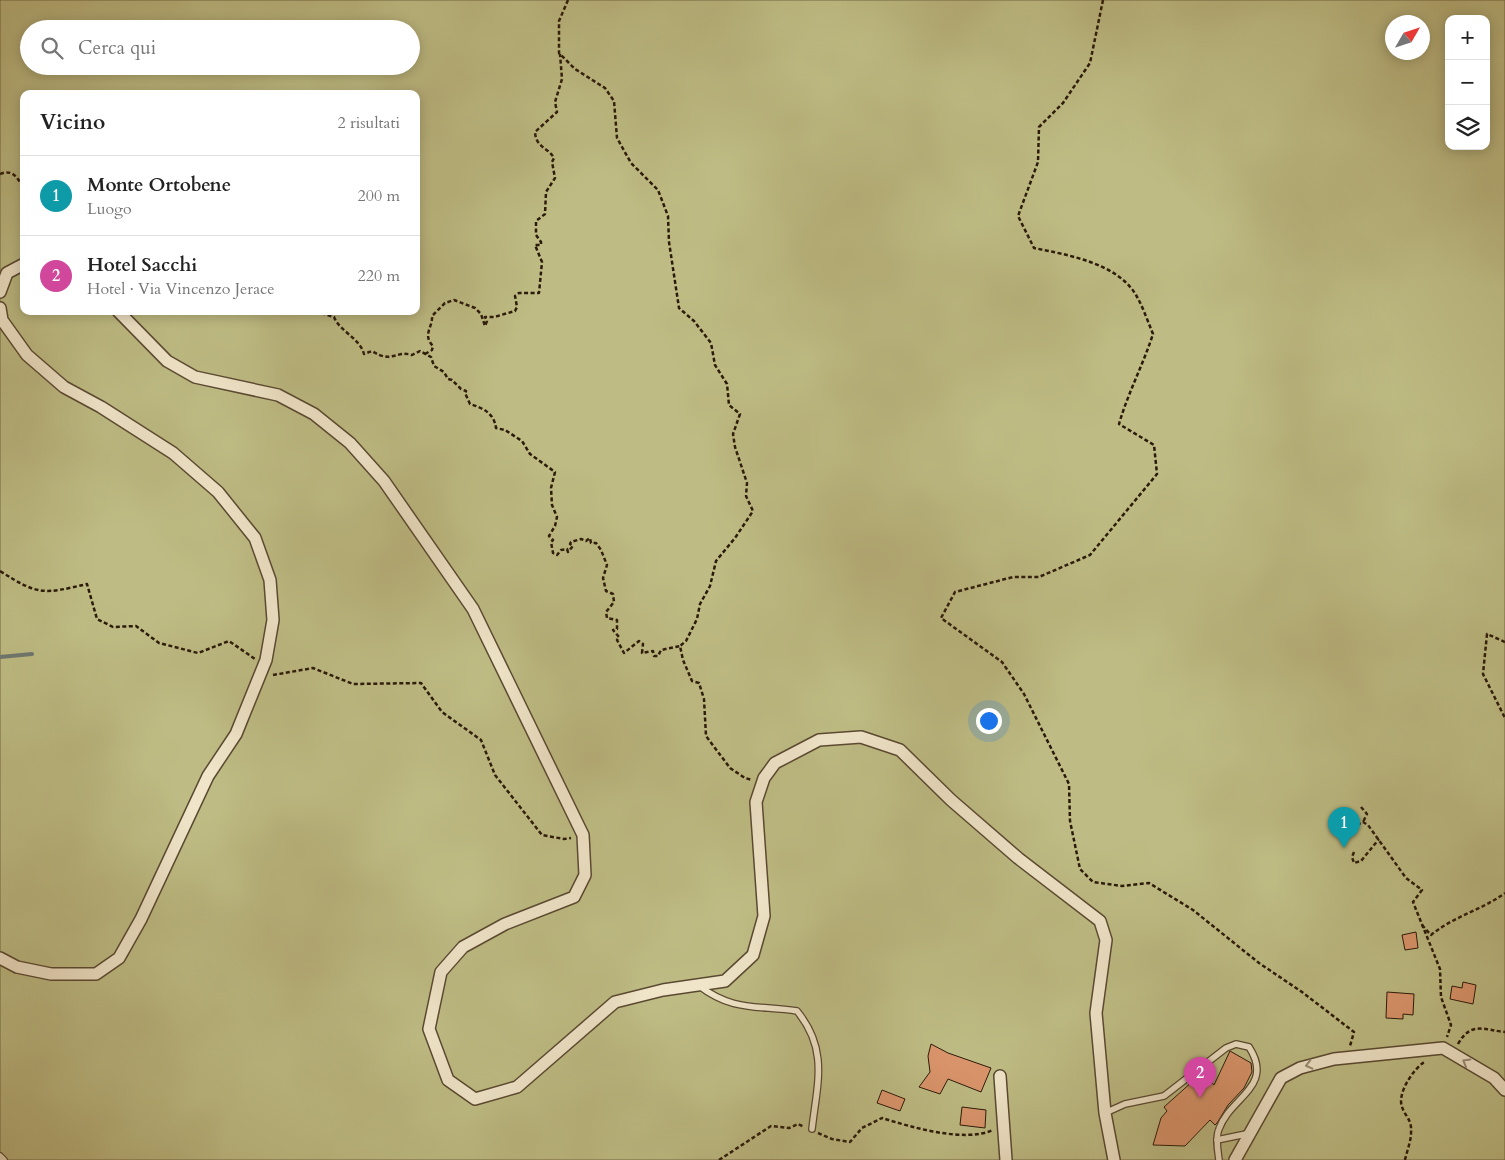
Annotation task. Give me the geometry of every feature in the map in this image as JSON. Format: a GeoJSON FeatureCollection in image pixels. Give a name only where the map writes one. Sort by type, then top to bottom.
{"type":"FeatureCollection","features":[{"type":"Feature","properties":{"kind":"street"},"geometry":{"type":"LineString","coordinates":[[0,292],[7,273],[20,266]]}},
{"type":"Feature","properties":{"kind":"street"},"geometry":{"type":"LineString","coordinates":[[0,308],[2,320],[27,355],[64,387],[101,407],[173,453],[218,492],[255,538],[270,580],[273,620],[266,660],[236,734],[208,776],[141,919],[119,958],[96,974],[51,974],[17,966],[0,958]]}},
{"type":"Feature","properties":{"kind":"street"},"geometry":{"type":"LineString","coordinates":[[122,315],[167,361],[195,377],[278,395],[314,414],[350,444],[384,481],[473,610],[583,835],[585,875],[574,897],[504,924],[463,947],[441,972],[429,1029],[448,1080],[475,1099],[517,1087],[615,1002],[725,981],[753,955],[764,916],[756,802],[762,784],[775,762],[819,740],[861,737],[900,750],[951,800],[1018,858],[1100,921],[1106,940],[1096,1013],[1105,1113],[1114,1160]]}},
{"type":"Feature","properties":{"kind":"street"},"geometry":{"type":"LineString","coordinates":[[1235,1160],[1281,1078],[1300,1068],[1347,1057],[1448,1051],[1494,1078],[1505,1090]]}},
{"type":"Feature","properties":{"kind":"street"},"geometry":{"type":"LineString","coordinates":[[1000,1076],[1006,1160]]}},
{"type":"Feature","properties":{"kind":"lane"},"geometry":{"type":"LineString","coordinates":[[698,985],[714,998],[751,1008],[778,1008],[797,1011],[810,1027],[819,1057],[812,1130]]}},
{"type":"Feature","properties":{"kind":"lane"},"geometry":{"type":"LineString","coordinates":[[1105,1113],[1125,1104],[1164,1096],[1226,1048],[1236,1044],[1249,1047],[1256,1059],[1258,1075],[1219,1128],[1217,1140],[1219,1160]]}},
{"type":"Feature","properties":{"kind":"lane"},"geometry":{"type":"LineString","coordinates":[[1217,1140],[1246,1134],[1250,1136]]}},
{"type":"Feature","properties":{"kind":"lane"},"geometry":{"type":"LineString","coordinates":[[0,1156],[4,1160]]}},
{"type":"Feature","properties":{"kind":"path"},"geometry":{"type":"LineString","coordinates":[[425,354],[432,350],[433,346],[430,343],[427,329],[432,321],[432,316],[445,303],[454,300],[470,305],[481,314],[485,326],[487,321],[485,317],[494,317],[515,310],[517,307],[515,296],[519,293],[539,293],[542,262],[535,245],[541,245],[536,236],[536,220],[545,214],[546,192],[555,178],[552,155],[543,150],[536,139],[535,132],[556,112],[555,102],[562,79],[559,53],[560,21],[568,0]]}},
{"type":"Feature","properties":{"kind":"path"},"geometry":{"type":"LineString","coordinates":[[1103,0],[1090,63],[1063,103],[1039,127],[1038,162],[1018,216],[1034,248],[1085,259],[1116,275],[1136,294],[1153,334],[1142,369],[1127,396],[1119,424],[1154,445],[1158,474],[1090,555],[1039,577],[1013,577],[955,592],[941,618],[1002,662],[1024,694],[1069,784],[1070,821],[1080,869],[1093,882],[1122,886],[1149,883],[1193,910],[1259,963],[1302,992],[1354,1032],[1347,1057]]}},
{"type":"Feature","properties":{"kind":"path"},"geometry":{"type":"LineString","coordinates":[[327,315],[334,317],[336,323],[361,344],[364,354],[372,351],[388,358],[406,353],[412,355],[420,352],[431,356],[434,366],[444,372],[448,379],[466,391],[465,393],[470,404],[484,408],[493,418],[496,428],[504,430],[522,441],[530,454],[555,472],[550,488],[552,505],[557,517],[555,526],[548,536],[553,540],[551,542],[553,554],[557,556],[561,550],[567,549],[568,552],[573,546],[570,544],[571,542],[581,539],[586,541],[590,538],[591,543],[596,543],[607,565],[603,578],[606,592],[613,594],[614,602],[606,612],[607,618],[617,620],[618,630],[613,630],[619,637],[617,640],[624,653],[639,641],[643,644],[642,653],[653,651],[654,656],[658,656],[661,650],[680,646],[686,641],[697,619],[700,604],[710,586],[716,561],[735,538],[753,511],[746,496],[747,483],[735,447],[734,434],[740,414],[729,406],[726,384],[715,365],[711,343],[694,321],[679,308],[669,242],[668,216],[658,190],[631,163],[617,138],[614,101],[605,88],[575,68],[559,53]]}},
{"type":"Feature","properties":{"kind":"path"},"geometry":{"type":"LineString","coordinates":[[0,174],[13,174],[20,179]]}},
{"type":"Feature","properties":{"kind":"path"},"geometry":{"type":"LineString","coordinates":[[0,571],[26,588],[51,593],[87,584],[97,619],[113,626],[136,626],[159,643],[198,653],[229,642],[255,659],[259,677],[313,668],[353,684],[421,683],[442,712],[481,740],[495,774],[542,835],[564,840],[583,835]]}},
{"type":"Feature","properties":{"kind":"path"},"geometry":{"type":"LineString","coordinates":[[1505,642],[1487,634],[1483,674],[1505,718]]}},
{"type":"Feature","properties":{"kind":"path"},"geometry":{"type":"LineString","coordinates":[[680,646],[682,660],[692,681],[699,683],[704,699],[706,736],[730,768],[745,778],[762,784]]}},
{"type":"Feature","properties":{"kind":"path"},"geometry":{"type":"LineString","coordinates":[[1345,830],[1363,822],[1367,814],[1361,807]]}},
{"type":"Feature","properties":{"kind":"path"},"geometry":{"type":"LineString","coordinates":[[1363,822],[1368,825],[1406,878],[1422,890],[1412,902],[1440,969],[1441,997],[1451,1025],[1448,1051]]}},
{"type":"Feature","properties":{"kind":"path"},"geometry":{"type":"LineString","coordinates":[[1354,852],[1352,857],[1354,863],[1360,861],[1379,840]]}},
{"type":"Feature","properties":{"kind":"path"},"geometry":{"type":"LineString","coordinates":[[1419,922],[1431,935],[1456,918],[1490,904],[1505,893]]}},
{"type":"Feature","properties":{"kind":"path"},"geometry":{"type":"LineString","coordinates":[[1405,1160],[1411,1134],[1410,1118],[1402,1107],[1402,1096],[1418,1066],[1448,1051],[1470,1030],[1480,1028],[1505,1032]]}},
{"type":"Feature","properties":{"kind":"path"},"geometry":{"type":"LineString","coordinates":[[719,1160],[771,1126],[789,1128],[798,1124],[832,1139],[850,1142],[862,1128],[882,1118],[948,1134],[989,1132],[1003,1126]]}},
{"type":"Feature","properties":{"kind":"shaded area"},"geometry":{"type":"Polygon","coordinates":[[[0,0],[1505,0],[1505,1160],[0,1160],[0,0]]]}},
{"type":"Feature","properties":{"kind":"building"},"geometry":{"type":"Polygon","coordinates":[[[1416,932],[1418,948],[1405,950],[1402,935],[1416,932]]]}},
{"type":"Feature","properties":{"kind":"building"},"geometry":{"type":"Polygon","coordinates":[[[1463,982],[1476,985],[1473,1004],[1450,999],[1452,986],[1462,988],[1463,982]]]}},
{"type":"Feature","properties":{"kind":"building"},"geometry":{"type":"Polygon","coordinates":[[[1387,992],[1414,994],[1413,1015],[1403,1014],[1403,1019],[1386,1018],[1387,992]]]}},
{"type":"Feature","properties":{"kind":"building"},"geometry":{"type":"Polygon","coordinates":[[[931,1044],[948,1053],[991,1068],[981,1092],[948,1079],[940,1094],[919,1087],[930,1072],[928,1056],[931,1044]]]}},
{"type":"Feature","properties":{"kind":"building"},"geometry":{"type":"Polygon","coordinates":[[[1230,1051],[1251,1063],[1252,1072],[1244,1088],[1228,1105],[1217,1123],[1215,1125],[1210,1120],[1185,1146],[1153,1145],[1161,1118],[1167,1111],[1164,1107],[1203,1072],[1214,1085],[1230,1051]]]}},
{"type":"Feature","properties":{"kind":"building"},"geometry":{"type":"Polygon","coordinates":[[[882,1090],[905,1099],[900,1111],[877,1103],[882,1090]]]}},
{"type":"Feature","properties":{"kind":"building"},"geometry":{"type":"Polygon","coordinates":[[[962,1107],[986,1110],[985,1128],[960,1125],[962,1107]]]}},
{"type":"Feature","properties":{"kind":"waterway"},"geometry":{"type":"LineString","coordinates":[[0,657],[32,654]]}},
{"type":"Feature","properties":{"kind":"place","name":"Monte Ortobene"},"geometry":{"type":"Point","coordinates":[1344,848]}},
{"type":"Feature","properties":{"kind":"place","name":"Hotel Sacchi"},"geometry":{"type":"Point","coordinates":[1200,1098]}}]}
